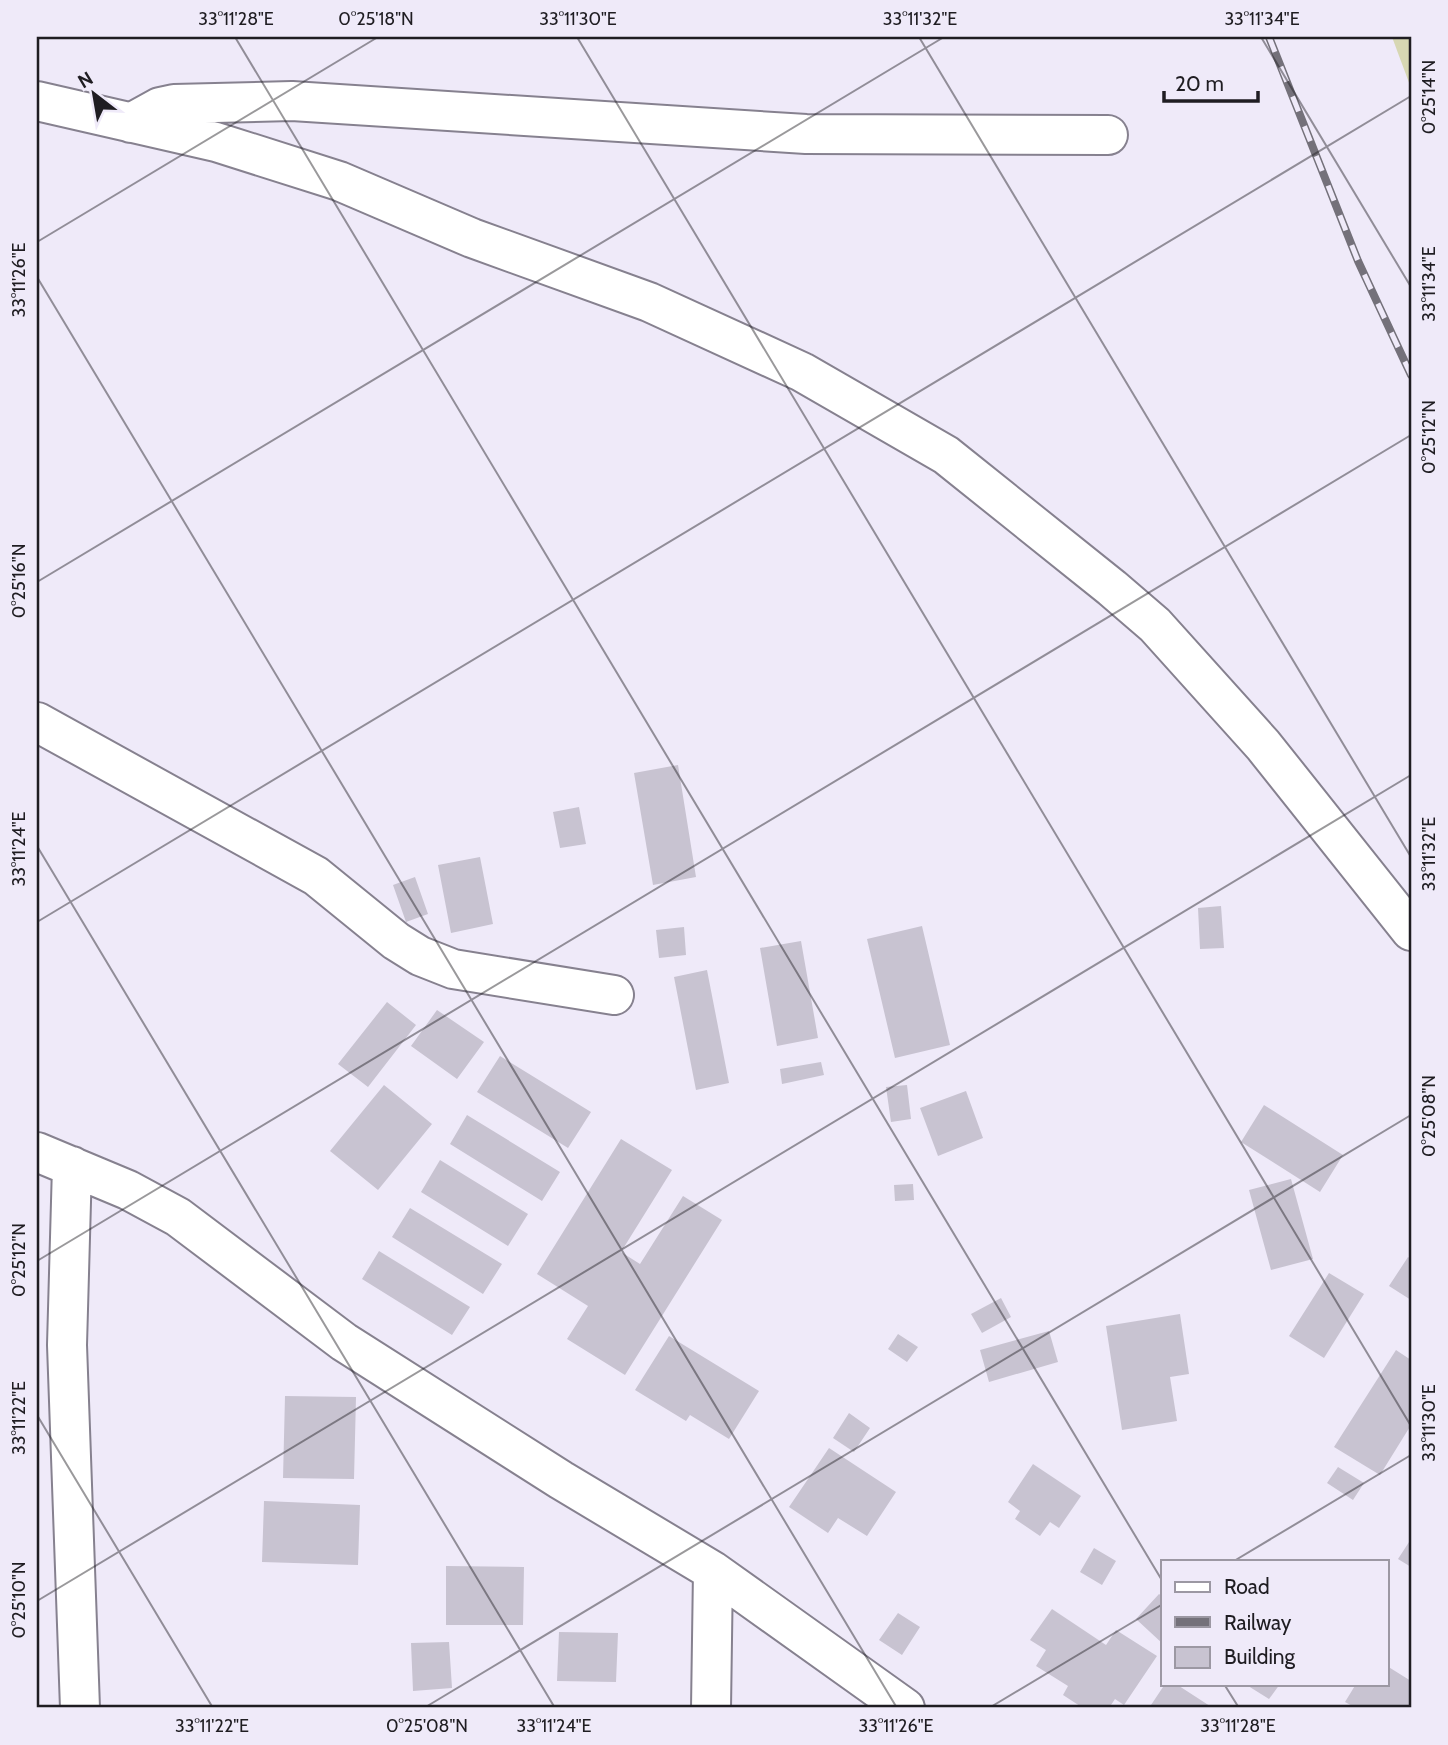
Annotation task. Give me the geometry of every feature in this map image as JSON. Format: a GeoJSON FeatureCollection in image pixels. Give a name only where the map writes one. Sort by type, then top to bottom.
{"type":"FeatureCollection","features":[{"type":"Feature","properties":{"kind":"street"},"geometry":{"type":"LineString","coordinates":[[37,101],[216,142],[339,181],[472,238],[649,302],[802,372],[946,455],[1155,625],[1263,745],[1411,931]]}},
{"type":"Feature","properties":{"kind":"street"},"geometry":{"type":"LineString","coordinates":[[131,122],[160,107],[174,104],[292,101],[806,134],[1108,135]]}},
{"type":"Feature","properties":{"kind":"street"},"geometry":{"type":"LineString","coordinates":[[37,722],[316,876],[396,941],[420,956],[453,969],[614,995]]}},
{"type":"Feature","properties":{"kind":"street"},"geometry":{"type":"LineString","coordinates":[[37,1152],[128,1190],[178,1217],[344,1342],[561,1480],[713,1571],[905,1708]]}},
{"type":"Feature","properties":{"kind":"street"},"geometry":{"type":"LineString","coordinates":[[72,1166],[67,1345],[80,1708]]}},
{"type":"Feature","properties":{"kind":"street"},"geometry":{"type":"LineString","coordinates":[[711,1708],[713,1571]]}},
{"type":"Feature","properties":{"kind":"green space"},"geometry":{"type":"Polygon","coordinates":[[[1392,37],[1411,37],[1411,88],[1392,37]]]}},
{"type":"Feature","properties":{"kind":"building"},"geometry":{"type":"Polygon","coordinates":[[[678,765],[696,877],[653,885],[634,773],[678,765]]]}},
{"type":"Feature","properties":{"kind":"building"},"geometry":{"type":"Polygon","coordinates":[[[579,807],[586,844],[560,848],[553,812],[579,807]]]}},
{"type":"Feature","properties":{"kind":"building"},"geometry":{"type":"Polygon","coordinates":[[[480,857],[493,924],[451,933],[438,865],[480,857]]]}},
{"type":"Feature","properties":{"kind":"building"},"geometry":{"type":"Polygon","coordinates":[[[415,877],[428,914],[406,922],[393,885],[415,877]]]}},
{"type":"Feature","properties":{"kind":"building"},"geometry":{"type":"Polygon","coordinates":[[[1221,906],[1224,948],[1200,949],[1198,908],[1221,906]]]}},
{"type":"Feature","properties":{"kind":"building"},"geometry":{"type":"Polygon","coordinates":[[[922,926],[950,1045],[895,1058],[867,939],[922,926]]]}},
{"type":"Feature","properties":{"kind":"building"},"geometry":{"type":"Polygon","coordinates":[[[684,927],[686,955],[659,958],[656,930],[684,927]]]}},
{"type":"Feature","properties":{"kind":"building"},"geometry":{"type":"Polygon","coordinates":[[[801,941],[818,1038],[777,1046],[760,948],[801,941]]]}},
{"type":"Feature","properties":{"kind":"building"},"geometry":{"type":"Polygon","coordinates":[[[707,970],[729,1083],[696,1090],[674,977],[707,970]]]}},
{"type":"Feature","properties":{"kind":"building"},"geometry":{"type":"Polygon","coordinates":[[[387,1002],[416,1025],[368,1087],[338,1064],[387,1002]]]}},
{"type":"Feature","properties":{"kind":"building"},"geometry":{"type":"Polygon","coordinates":[[[437,1010],[484,1042],[457,1079],[411,1046],[437,1010]]]}},
{"type":"Feature","properties":{"kind":"building"},"geometry":{"type":"Polygon","coordinates":[[[500,1056],[591,1112],[568,1148],[477,1092],[500,1056]]]}},
{"type":"Feature","properties":{"kind":"building"},"geometry":{"type":"Polygon","coordinates":[[[821,1062],[824,1075],[782,1084],[780,1069],[821,1062]]]}},
{"type":"Feature","properties":{"kind":"building"},"geometry":{"type":"Polygon","coordinates":[[[384,1085],[432,1124],[378,1190],[330,1151],[384,1085]]]}},
{"type":"Feature","properties":{"kind":"building"},"geometry":{"type":"Polygon","coordinates":[[[907,1085],[911,1119],[891,1122],[886,1087],[907,1085]]]}},
{"type":"Feature","properties":{"kind":"building"},"geometry":{"type":"Polygon","coordinates":[[[966,1091],[983,1138],[938,1156],[920,1108],[966,1091]]]}},
{"type":"Feature","properties":{"kind":"building"},"geometry":{"type":"Polygon","coordinates":[[[1264,1105],[1343,1155],[1320,1192],[1241,1142],[1264,1105]]]}},
{"type":"Feature","properties":{"kind":"building"},"geometry":{"type":"Polygon","coordinates":[[[467,1115],[560,1172],[542,1201],[450,1144],[467,1115]]]}},
{"type":"Feature","properties":{"kind":"building"},"geometry":{"type":"Polygon","coordinates":[[[621,1139],[672,1170],[621,1252],[640,1264],[683,1196],[722,1220],[625,1375],[567,1339],[588,1306],[537,1274],[621,1139]]]}},
{"type":"Feature","properties":{"kind":"building"},"geometry":{"type":"Polygon","coordinates":[[[440,1160],[528,1214],[508,1246],[421,1192],[440,1160]]]}},
{"type":"Feature","properties":{"kind":"building"},"geometry":{"type":"Polygon","coordinates":[[[1291,1179],[1313,1259],[1271,1270],[1249,1190],[1291,1179]]]}},
{"type":"Feature","properties":{"kind":"building"},"geometry":{"type":"Polygon","coordinates":[[[913,1184],[914,1200],[895,1201],[894,1185],[913,1184]]]}},
{"type":"Feature","properties":{"kind":"building"},"geometry":{"type":"Polygon","coordinates":[[[410,1208],[502,1264],[483,1294],[392,1237],[410,1208]]]}},
{"type":"Feature","properties":{"kind":"building"},"geometry":{"type":"Polygon","coordinates":[[[379,1251],[470,1307],[452,1335],[362,1279],[379,1251]]]}},
{"type":"Feature","properties":{"kind":"building"},"geometry":{"type":"Polygon","coordinates":[[[1408,1257],[1411,1259],[1411,1300],[1389,1286],[1408,1257]]]}},
{"type":"Feature","properties":{"kind":"building"},"geometry":{"type":"Polygon","coordinates":[[[1329,1273],[1364,1294],[1324,1358],[1289,1336],[1329,1273]]]}},
{"type":"Feature","properties":{"kind":"building"},"geometry":{"type":"Polygon","coordinates":[[[1001,1298],[1011,1317],[982,1333],[971,1314],[1001,1298]]]}},
{"type":"Feature","properties":{"kind":"building"},"geometry":{"type":"Polygon","coordinates":[[[1180,1314],[1189,1374],[1170,1377],[1177,1421],[1122,1430],[1106,1326],[1180,1314]]]}},
{"type":"Feature","properties":{"kind":"building"},"geometry":{"type":"Polygon","coordinates":[[[1049,1331],[1058,1362],[989,1382],[980,1350],[1049,1331]]]}},
{"type":"Feature","properties":{"kind":"building"},"geometry":{"type":"Polygon","coordinates":[[[898,1334],[918,1347],[907,1362],[888,1349],[898,1334]]]}},
{"type":"Feature","properties":{"kind":"building"},"geometry":{"type":"Polygon","coordinates":[[[669,1336],[759,1391],[729,1439],[690,1415],[686,1421],[635,1390],[669,1336]]]}},
{"type":"Feature","properties":{"kind":"building"},"geometry":{"type":"Polygon","coordinates":[[[1396,1350],[1411,1360],[1411,1425],[1380,1475],[1334,1447],[1396,1350]]]}},
{"type":"Feature","properties":{"kind":"building"},"geometry":{"type":"Polygon","coordinates":[[[285,1396],[356,1397],[354,1479],[283,1478],[285,1396]]]}},
{"type":"Feature","properties":{"kind":"building"},"geometry":{"type":"Polygon","coordinates":[[[849,1413],[870,1428],[854,1452],[833,1438],[849,1413]]]}},
{"type":"Feature","properties":{"kind":"building"},"geometry":{"type":"Polygon","coordinates":[[[829,1448],[896,1492],[867,1536],[838,1518],[828,1533],[789,1507],[829,1448]]]}},
{"type":"Feature","properties":{"kind":"building"},"geometry":{"type":"Polygon","coordinates":[[[1033,1464],[1081,1496],[1059,1528],[1050,1522],[1040,1536],[1015,1519],[1020,1511],[1008,1502],[1033,1464]]]}},
{"type":"Feature","properties":{"kind":"building"},"geometry":{"type":"Polygon","coordinates":[[[1338,1467],[1364,1483],[1353,1500],[1327,1483],[1338,1467]]]}},
{"type":"Feature","properties":{"kind":"building"},"geometry":{"type":"Polygon","coordinates":[[[264,1501],[360,1505],[358,1565],[262,1562],[264,1501]]]}},
{"type":"Feature","properties":{"kind":"building"},"geometry":{"type":"Polygon","coordinates":[[[1411,1539],[1411,1567],[1398,1559],[1411,1539]]]}},
{"type":"Feature","properties":{"kind":"building"},"geometry":{"type":"Polygon","coordinates":[[[1094,1548],[1116,1561],[1102,1585],[1080,1572],[1094,1548]]]}},
{"type":"Feature","properties":{"kind":"building"},"geometry":{"type":"Polygon","coordinates":[[[446,1566],[524,1567],[523,1625],[446,1625],[446,1566]]]}},
{"type":"Feature","properties":{"kind":"building"},"geometry":{"type":"Polygon","coordinates":[[[1159,1594],[1161,1596],[1161,1642],[1136,1619],[1159,1594]]]}},
{"type":"Feature","properties":{"kind":"building"},"geometry":{"type":"Polygon","coordinates":[[[1052,1609],[1106,1645],[1116,1630],[1157,1656],[1124,1705],[1115,1699],[1109,1708],[1083,1708],[1063,1695],[1068,1686],[1036,1666],[1046,1650],[1030,1640],[1052,1609]]]}},
{"type":"Feature","properties":{"kind":"building"},"geometry":{"type":"Polygon","coordinates":[[[898,1613],[920,1627],[902,1655],[879,1640],[898,1613]]]}},
{"type":"Feature","properties":{"kind":"building"},"geometry":{"type":"Polygon","coordinates":[[[559,1632],[618,1633],[616,1682],[557,1681],[559,1632]]]}},
{"type":"Feature","properties":{"kind":"building"},"geometry":{"type":"Polygon","coordinates":[[[449,1642],[452,1688],[413,1691],[411,1643],[449,1642]]]}},
{"type":"Feature","properties":{"kind":"building"},"geometry":{"type":"Polygon","coordinates":[[[1388,1667],[1411,1681],[1411,1708],[1356,1708],[1345,1702],[1355,1686],[1388,1686],[1388,1667]]]}},
{"type":"Feature","properties":{"kind":"building"},"geometry":{"type":"Polygon","coordinates":[[[1164,1686],[1179,1686],[1213,1708],[1149,1708],[1164,1686]]]}},
{"type":"Feature","properties":{"kind":"building"},"geometry":{"type":"Polygon","coordinates":[[[1248,1686],[1279,1686],[1269,1699],[1248,1686]]]}},
{"type":"Feature","properties":{"kind":"railway"},"geometry":{"type":"LineString","coordinates":[[1269,37],[1358,261],[1411,375]]}}]}
